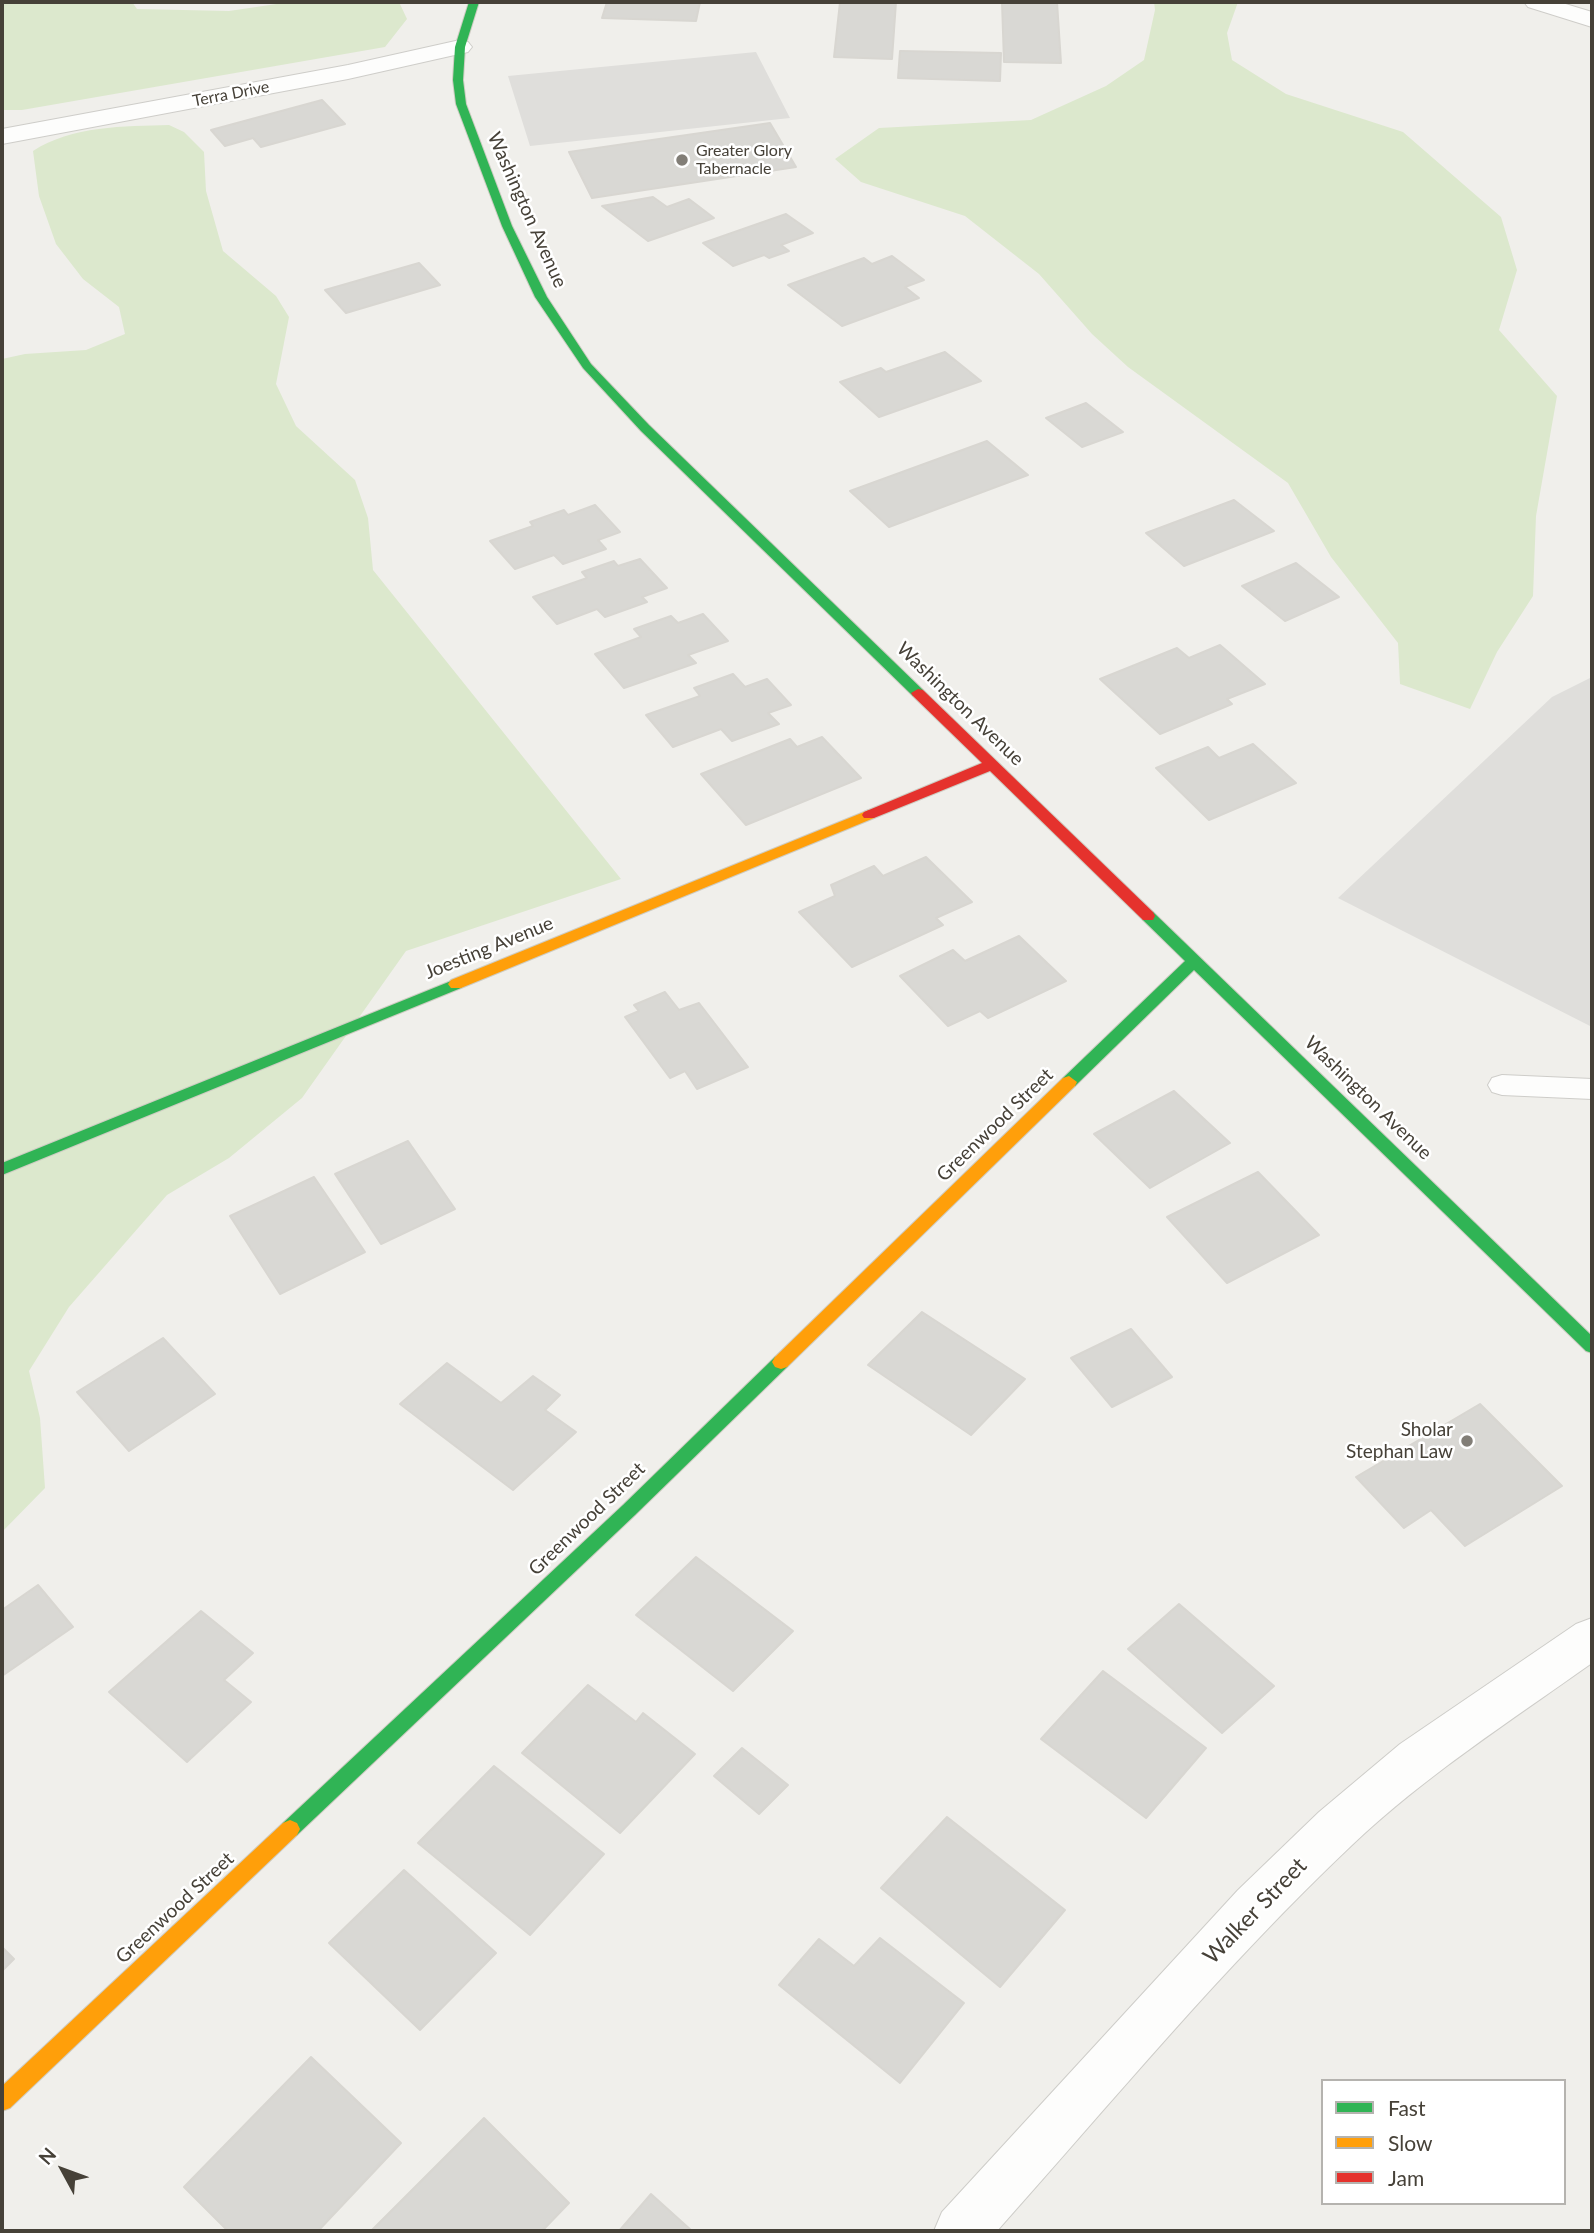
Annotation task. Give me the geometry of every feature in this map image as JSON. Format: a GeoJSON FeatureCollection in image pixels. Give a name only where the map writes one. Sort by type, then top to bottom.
{"type":"FeatureCollection","features":[{"type":"Feature","properties":{"kind":"main road","name":"Washington Avenue"},"geometry":{"type":"LineString","coordinates":[[474,2],[460,47],[460,103],[507,226],[541,297],[587,366],[645,428],[1592,1346]]}},
{"type":"Feature","properties":{"kind":"main road","name":"Joesting Avenue"},"geometry":{"type":"LineString","coordinates":[[2,1170],[993,764]]}},
{"type":"Feature","properties":{"kind":"main road","name":"Greenwood Street"},"geometry":{"type":"LineString","coordinates":[[2,2100],[629,1510],[1194,961]]}},
{"type":"Feature","properties":{"kind":"street"},"geometry":{"type":"LineString","coordinates":[[1536,2],[1592,20]]}},
{"type":"Feature","properties":{"kind":"street","name":"Terra Drive"},"geometry":{"type":"LineString","coordinates":[[2,137],[348,72],[460,47]]}},
{"type":"Feature","properties":{"kind":"street","name":"Walker Street"},"geometry":{"type":"LineString","coordinates":[[961,2231],[1255,1907],[1336,1828],[1416,1759],[1592,1639]]}},
{"type":"Feature","properties":{"kind":"lane"},"geometry":{"type":"LineString","coordinates":[[1502,1085],[1592,1088]]}},
{"type":"Feature","properties":{"kind":"green space"},"geometry":{"type":"Polygon","coordinates":[[[2,2],[132,2],[137,9],[229,11],[290,2],[399,2],[407,19],[385,47],[22,110],[2,110],[2,2]]]}},
{"type":"Feature","properties":{"kind":"green space"},"geometry":{"type":"Polygon","coordinates":[[[1154,2],[1238,2],[1227,33],[1232,60],[1286,94],[1403,132],[1501,217],[1517,270],[1499,330],[1557,396],[1536,516],[1533,596],[1497,652],[1470,709],[1400,684],[1398,643],[1331,557],[1288,483],[1128,367],[1092,334],[1039,274],[965,216],[861,182],[835,159],[879,128],[1031,120],[1106,86],[1144,60],[1155,10],[1154,2]]]}},
{"type":"Feature","properties":{"kind":"green space"},"geometry":{"type":"Polygon","coordinates":[[[169,125],[184,132],[204,152],[206,191],[223,251],[276,296],[289,317],[276,384],[296,426],[355,480],[368,518],[373,570],[621,879],[406,951],[302,1098],[229,1158],[167,1195],[69,1307],[29,1371],[40,1418],[45,1488],[2,1532],[2,359],[25,354],[86,350],[125,334],[119,307],[83,279],[56,244],[39,196],[33,151],[81,132],[117,127],[169,125]]]}},
{"type":"Feature","properties":{"kind":"shaded area"},"geometry":{"type":"Polygon","coordinates":[[[756,52],[790,118],[530,146],[508,76],[756,52]]]}},
{"type":"Feature","properties":{"kind":"shaded area"},"geometry":{"type":"Polygon","coordinates":[[[1592,677],[1592,1027],[1338,898],[1552,697],[1592,677]]]}},
{"type":"Feature","properties":{"kind":"building"},"geometry":{"type":"Polygon","coordinates":[[[607,2],[700,2],[696,21],[602,18],[607,2]]]}},
{"type":"Feature","properties":{"kind":"building"},"geometry":{"type":"Polygon","coordinates":[[[840,2],[896,2],[892,59],[834,57],[840,2]]]}},
{"type":"Feature","properties":{"kind":"building"},"geometry":{"type":"Polygon","coordinates":[[[1002,2],[1057,2],[1061,63],[1004,62],[1002,2]]]}},
{"type":"Feature","properties":{"kind":"building"},"geometry":{"type":"Polygon","coordinates":[[[900,51],[1001,53],[1000,81],[898,78],[900,51]]]}},
{"type":"Feature","properties":{"kind":"building"},"geometry":{"type":"Polygon","coordinates":[[[322,100],[345,124],[261,147],[253,138],[225,146],[211,130],[322,100]]]}},
{"type":"Feature","properties":{"kind":"building","name":"Greater Glory Tabernacle"},"geometry":{"type":"Polygon","coordinates":[[[770,123],[796,167],[592,198],[569,152],[770,123]]]}},
{"type":"Feature","properties":{"kind":"building"},"geometry":{"type":"Polygon","coordinates":[[[653,197],[667,207],[689,199],[714,218],[648,241],[602,206],[653,197]]]}},
{"type":"Feature","properties":{"kind":"building"},"geometry":{"type":"Polygon","coordinates":[[[786,214],[813,233],[781,245],[789,251],[769,258],[764,255],[733,266],[703,243],[786,214]]]}},
{"type":"Feature","properties":{"kind":"building"},"geometry":{"type":"Polygon","coordinates":[[[892,256],[924,280],[905,287],[919,298],[842,326],[788,285],[864,258],[872,264],[892,256]]]}},
{"type":"Feature","properties":{"kind":"building"},"geometry":{"type":"Polygon","coordinates":[[[419,263],[440,285],[346,313],[325,290],[419,263]]]}},
{"type":"Feature","properties":{"kind":"building"},"geometry":{"type":"Polygon","coordinates":[[[945,352],[981,381],[879,417],[840,382],[881,368],[886,372],[945,352]]]}},
{"type":"Feature","properties":{"kind":"building"},"geometry":{"type":"Polygon","coordinates":[[[1086,403],[1123,432],[1082,447],[1046,418],[1086,403]]]}},
{"type":"Feature","properties":{"kind":"building"},"geometry":{"type":"Polygon","coordinates":[[[987,441],[1028,475],[889,527],[850,491],[987,441]]]}},
{"type":"Feature","properties":{"kind":"building"},"geometry":{"type":"Polygon","coordinates":[[[1234,500],[1274,531],[1184,566],[1146,533],[1234,500]]]}},
{"type":"Feature","properties":{"kind":"building"},"geometry":{"type":"Polygon","coordinates":[[[595,505],[620,532],[598,540],[606,549],[563,564],[554,555],[515,569],[490,541],[533,526],[530,522],[564,510],[568,515],[595,505]]]}},
{"type":"Feature","properties":{"kind":"building"},"geometry":{"type":"Polygon","coordinates":[[[640,559],[667,588],[642,597],[647,602],[605,617],[597,609],[557,624],[533,597],[587,578],[582,572],[614,561],[618,566],[640,559]]]}},
{"type":"Feature","properties":{"kind":"building"},"geometry":{"type":"Polygon","coordinates":[[[1296,563],[1339,597],[1285,621],[1242,586],[1296,563]]]}},
{"type":"Feature","properties":{"kind":"building"},"geometry":{"type":"Polygon","coordinates":[[[703,614],[728,641],[688,655],[696,663],[624,688],[595,654],[641,637],[634,629],[671,616],[678,623],[703,614]]]}},
{"type":"Feature","properties":{"kind":"building"},"geometry":{"type":"Polygon","coordinates":[[[1220,645],[1265,684],[1227,699],[1232,704],[1160,734],[1100,679],[1177,648],[1189,658],[1220,645]]]}},
{"type":"Feature","properties":{"kind":"building"},"geometry":{"type":"Polygon","coordinates":[[[733,674],[745,687],[767,679],[791,705],[768,713],[779,724],[732,741],[721,729],[673,747],[646,715],[700,696],[694,688],[733,674]]]}},
{"type":"Feature","properties":{"kind":"building"},"geometry":{"type":"Polygon","coordinates":[[[822,737],[861,778],[746,825],[701,774],[790,739],[797,747],[822,737]]]}},
{"type":"Feature","properties":{"kind":"building"},"geometry":{"type":"Polygon","coordinates":[[[1253,744],[1296,783],[1209,820],[1156,768],[1208,747],[1219,758],[1253,744]]]}},
{"type":"Feature","properties":{"kind":"building"},"geometry":{"type":"Polygon","coordinates":[[[926,857],[972,902],[936,918],[943,925],[852,967],[799,912],[835,896],[831,885],[874,866],[883,876],[926,857]]]}},
{"type":"Feature","properties":{"kind":"building"},"geometry":{"type":"Polygon","coordinates":[[[1019,936],[1066,981],[988,1018],[980,1011],[948,1026],[900,976],[953,950],[965,961],[1019,936]]]}},
{"type":"Feature","properties":{"kind":"building"},"geometry":{"type":"Polygon","coordinates":[[[665,992],[679,1010],[699,1003],[748,1067],[697,1089],[685,1071],[670,1078],[625,1017],[639,1011],[634,1005],[665,992]]]}},
{"type":"Feature","properties":{"kind":"building"},"geometry":{"type":"Polygon","coordinates":[[[1174,1091],[1230,1143],[1150,1188],[1094,1134],[1174,1091]]]}},
{"type":"Feature","properties":{"kind":"building"},"geometry":{"type":"Polygon","coordinates":[[[408,1141],[455,1209],[381,1244],[335,1174],[408,1141]]]}},
{"type":"Feature","properties":{"kind":"building"},"geometry":{"type":"Polygon","coordinates":[[[1258,1172],[1319,1235],[1227,1283],[1167,1217],[1258,1172]]]}},
{"type":"Feature","properties":{"kind":"building"},"geometry":{"type":"Polygon","coordinates":[[[314,1177],[365,1252],[280,1294],[230,1216],[314,1177]]]}},
{"type":"Feature","properties":{"kind":"building"},"geometry":{"type":"Polygon","coordinates":[[[922,1312],[1025,1379],[971,1435],[868,1365],[922,1312]]]}},
{"type":"Feature","properties":{"kind":"building"},"geometry":{"type":"Polygon","coordinates":[[[1131,1329],[1172,1377],[1112,1407],[1071,1358],[1131,1329]]]}},
{"type":"Feature","properties":{"kind":"building"},"geometry":{"type":"Polygon","coordinates":[[[163,1338],[215,1394],[129,1451],[77,1392],[163,1338]]]}},
{"type":"Feature","properties":{"kind":"building"},"geometry":{"type":"Polygon","coordinates":[[[447,1363],[501,1403],[533,1376],[560,1395],[545,1410],[576,1432],[513,1490],[400,1404],[447,1363]]]}},
{"type":"Feature","properties":{"kind":"building","name":"Sholar Stephan Law"},"geometry":{"type":"Polygon","coordinates":[[[1480,1404],[1562,1486],[1465,1546],[1431,1510],[1404,1528],[1356,1477],[1480,1404]]]}},
{"type":"Feature","properties":{"kind":"building"},"geometry":{"type":"Polygon","coordinates":[[[696,1557],[793,1631],[733,1691],[636,1615],[696,1557]]]}},
{"type":"Feature","properties":{"kind":"building"},"geometry":{"type":"Polygon","coordinates":[[[38,1585],[73,1627],[2,1676],[2,1610],[38,1585]]]}},
{"type":"Feature","properties":{"kind":"building"},"geometry":{"type":"Polygon","coordinates":[[[1179,1604],[1274,1686],[1222,1733],[1128,1649],[1179,1604]]]}},
{"type":"Feature","properties":{"kind":"building"},"geometry":{"type":"Polygon","coordinates":[[[201,1611],[253,1653],[224,1680],[251,1702],[187,1762],[109,1692],[201,1611]]]}},
{"type":"Feature","properties":{"kind":"building"},"geometry":{"type":"Polygon","coordinates":[[[1103,1671],[1206,1748],[1146,1818],[1041,1739],[1103,1671]]]}},
{"type":"Feature","properties":{"kind":"building"},"geometry":{"type":"Polygon","coordinates":[[[588,1685],[636,1722],[643,1713],[695,1754],[620,1833],[522,1753],[588,1685]]]}},
{"type":"Feature","properties":{"kind":"building"},"geometry":{"type":"Polygon","coordinates":[[[742,1748],[788,1785],[759,1814],[714,1776],[742,1748]]]}},
{"type":"Feature","properties":{"kind":"building"},"geometry":{"type":"Polygon","coordinates":[[[494,1766],[604,1854],[530,1935],[418,1843],[494,1766]]]}},
{"type":"Feature","properties":{"kind":"building"},"geometry":{"type":"Polygon","coordinates":[[[947,1817],[1065,1910],[1000,1987],[881,1888],[947,1817]]]}},
{"type":"Feature","properties":{"kind":"building"},"geometry":{"type":"Polygon","coordinates":[[[404,1870],[496,1953],[420,2030],[329,1943],[404,1870]]]}},
{"type":"Feature","properties":{"kind":"building"},"geometry":{"type":"Polygon","coordinates":[[[880,1938],[964,2003],[900,2083],[779,1985],[819,1939],[854,1966],[880,1938]]]}},
{"type":"Feature","properties":{"kind":"building"},"geometry":{"type":"Polygon","coordinates":[[[2,1947],[14,1959],[2,1971],[2,1947]]]}},
{"type":"Feature","properties":{"kind":"building"},"geometry":{"type":"Polygon","coordinates":[[[311,2057],[401,2143],[318,2231],[228,2231],[184,2187],[311,2057]]]}},
{"type":"Feature","properties":{"kind":"building"},"geometry":{"type":"Polygon","coordinates":[[[484,2118],[569,2203],[542,2231],[371,2231],[484,2118]]]}},
{"type":"Feature","properties":{"kind":"building"},"geometry":{"type":"Polygon","coordinates":[[[651,2194],[692,2231],[619,2231],[651,2194]]]}},
{"type":"Feature","properties":{"kind":"traffic: fast"},"geometry":{"type":"LineString","coordinates":[[474,2],[460,47],[458,80],[461,104],[507,226],[541,297],[587,366],[645,428],[918,693]]}},
{"type":"Feature","properties":{"kind":"traffic: fast"},"geometry":{"type":"LineString","coordinates":[[1148,916],[1592,1346]]}},
{"type":"Feature","properties":{"kind":"traffic: fast"},"geometry":{"type":"LineString","coordinates":[[1069,1082],[1194,961]]}},
{"type":"Feature","properties":{"kind":"traffic: fast"},"geometry":{"type":"LineString","coordinates":[[2,1169],[456,984]]}},
{"type":"Feature","properties":{"kind":"traffic: fast"},"geometry":{"type":"LineString","coordinates":[[290,1829],[629,1510],[781,1362]]}},
{"type":"Feature","properties":{"kind":"traffic: slow"},"geometry":{"type":"LineString","coordinates":[[456,984],[869,815]]}},
{"type":"Feature","properties":{"kind":"traffic: slow"},"geometry":{"type":"LineString","coordinates":[[781,1362],[1069,1082]]}},
{"type":"Feature","properties":{"kind":"traffic: slow"},"geometry":{"type":"LineString","coordinates":[[2,2100],[290,1829]]}},
{"type":"Feature","properties":{"kind":"traffic: jam"},"geometry":{"type":"LineString","coordinates":[[918,693],[1148,916]]}},
{"type":"Feature","properties":{"kind":"traffic: jam"},"geometry":{"type":"LineString","coordinates":[[869,815],[993,764]]}},
{"type":"Feature","properties":{"kind":"place","name":"Greater Glory Tabernacle"},"geometry":{"type":"Point","coordinates":[682,160]}},
{"type":"Feature","properties":{"kind":"place","name":"Sholar Stephan Law"},"geometry":{"type":"Point","coordinates":[1467,1441]}}]}
